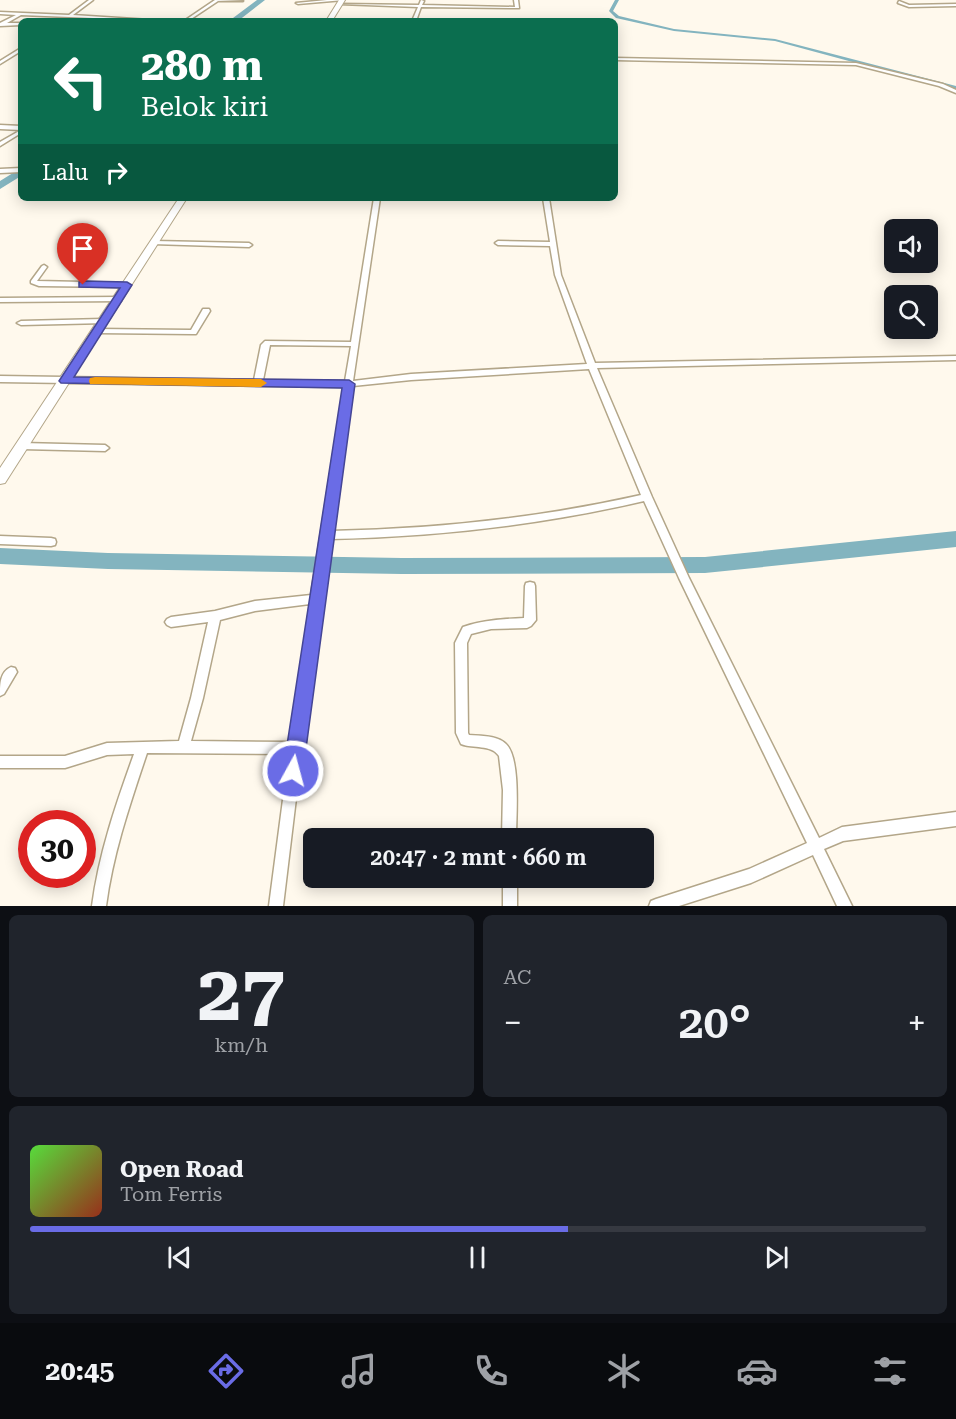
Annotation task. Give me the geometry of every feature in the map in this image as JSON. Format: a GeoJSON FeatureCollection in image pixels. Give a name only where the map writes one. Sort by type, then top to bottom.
{"type":"FeatureCollection","features":[{"type":"Feature","properties":{"kind":"street"},"geometry":{"type":"LineString","coordinates":[[67,18],[91,0]]}},
{"type":"Feature","properties":{"kind":"street"},"geometry":{"type":"LineString","coordinates":[[190,18],[217,0],[241,1]]}},
{"type":"Feature","properties":{"kind":"street"},"geometry":{"type":"LineString","coordinates":[[298,3],[421,2],[517,8],[516,0]]}},
{"type":"Feature","properties":{"kind":"street"},"geometry":{"type":"LineString","coordinates":[[331,18],[342,2]]}},
{"type":"Feature","properties":{"kind":"street"},"geometry":{"type":"LineString","coordinates":[[415,18],[421,2]]}},
{"type":"Feature","properties":{"kind":"street"},"geometry":{"type":"LineString","coordinates":[[899,2],[909,6],[956,5]]}},
{"type":"Feature","properties":{"kind":"street"},"geometry":{"type":"LineString","coordinates":[[0,13],[107,18]]}},
{"type":"Feature","properties":{"kind":"street"},"geometry":{"type":"LineString","coordinates":[[1,24],[21,14]]}},
{"type":"Feature","properties":{"kind":"street"},"geometry":{"type":"LineString","coordinates":[[11,19],[18,19]]}},
{"type":"Feature","properties":{"kind":"street"},"geometry":{"type":"LineString","coordinates":[[1,24],[18,24]]}},
{"type":"Feature","properties":{"kind":"street"},"geometry":{"type":"LineString","coordinates":[[0,63],[18,51]]}},
{"type":"Feature","properties":{"kind":"street"},"geometry":{"type":"LineString","coordinates":[[618,59],[856,64],[932,82],[956,92]]}},
{"type":"Feature","properties":{"kind":"street"},"geometry":{"type":"LineString","coordinates":[[0,127],[18,129]]}},
{"type":"Feature","properties":{"kind":"street"},"geometry":{"type":"LineString","coordinates":[[0,144],[18,131]]}},
{"type":"Feature","properties":{"kind":"street"},"geometry":{"type":"LineString","coordinates":[[0,171],[18,170]]}},
{"type":"Feature","properties":{"kind":"street"},"geometry":{"type":"LineString","coordinates":[[0,479],[181,201]]}},
{"type":"Feature","properties":{"kind":"street"},"geometry":{"type":"LineString","coordinates":[[276,906],[319,577],[377,201]]}},
{"type":"Feature","properties":{"kind":"street"},"geometry":{"type":"LineString","coordinates":[[546,201],[558,275],[592,366],[647,497],[684,578],[845,906]]}},
{"type":"Feature","properties":{"kind":"street"},"geometry":{"type":"LineString","coordinates":[[154,243],[249,245]]}},
{"type":"Feature","properties":{"kind":"street"},"geometry":{"type":"LineString","coordinates":[[498,243],[552,244]]}},
{"type":"Feature","properties":{"kind":"street"},"geometry":{"type":"LineString","coordinates":[[44,267],[33,282],[39,284],[127,285]]}},
{"type":"Feature","properties":{"kind":"street"},"geometry":{"type":"LineString","coordinates":[[0,300],[118,299]]}},
{"type":"Feature","properties":{"kind":"street"},"geometry":{"type":"LineString","coordinates":[[21,322],[193,332],[206,311]]}},
{"type":"Feature","properties":{"kind":"street"},"geometry":{"type":"LineString","coordinates":[[258,383],[265,345],[268,343],[354,344]]}},
{"type":"Feature","properties":{"kind":"street"},"geometry":{"type":"LineString","coordinates":[[0,379],[349,384],[455,374],[592,366],[956,358]]}},
{"type":"Feature","properties":{"kind":"street"},"geometry":{"type":"LineString","coordinates":[[22,446],[105,448]]}},
{"type":"Feature","properties":{"kind":"street"},"geometry":{"type":"LineString","coordinates":[[326,535],[387,534],[472,527],[545,518],[647,497]]}},
{"type":"Feature","properties":{"kind":"street"},"geometry":{"type":"LineString","coordinates":[[0,540],[51,542]]}},
{"type":"Feature","properties":{"kind":"street"},"geometry":{"type":"LineString","coordinates":[[509,828],[508,766],[505,751],[500,746],[465,740],[462,733],[461,643],[467,630],[491,624],[530,620],[530,586]]}},
{"type":"Feature","properties":{"kind":"street"},"geometry":{"type":"LineString","coordinates":[[171,622],[215,616],[255,606],[316,599]]}},
{"type":"Feature","properties":{"kind":"street"},"geometry":{"type":"LineString","coordinates":[[183,747],[197,707],[199,686],[215,616]]}},
{"type":"Feature","properties":{"kind":"street"},"geometry":{"type":"LineString","coordinates":[[0,690],[11,672]]}},
{"type":"Feature","properties":{"kind":"street"},"geometry":{"type":"LineString","coordinates":[[0,762],[65,762],[106,749],[143,747],[296,748]]}},
{"type":"Feature","properties":{"kind":"street"},"geometry":{"type":"LineString","coordinates":[[99,906],[102,873],[107,853],[143,747]]}},
{"type":"Feature","properties":{"kind":"street"},"geometry":{"type":"LineString","coordinates":[[656,906],[751,876],[842,834],[956,819]]}},
{"type":"Feature","properties":{"kind":"street"},"geometry":{"type":"LineString","coordinates":[[510,888],[510,906]]}},
{"type":"Feature","properties":{"kind":"waterway"},"geometry":{"type":"LineString","coordinates":[[237,18],[262,0]]}},
{"type":"Feature","properties":{"kind":"waterway"},"geometry":{"type":"LineString","coordinates":[[617,0],[611,11],[618,17],[674,30],[775,40],[956,88]]}},
{"type":"Feature","properties":{"kind":"waterway"},"geometry":{"type":"LineString","coordinates":[[0,186],[18,173]]}},
{"type":"Feature","properties":{"kind":"waterway"},"geometry":{"type":"LineString","coordinates":[[0,556],[108,561],[402,566],[705,565],[956,539]]}},
{"type":"Feature","properties":{"kind":"slow traffic"},"geometry":{"type":"LineString","coordinates":[[95,381],[261,383]]}},
{"type":"Feature","properties":{"kind":"route"},"geometry":{"type":"LineString","coordinates":[[83,285],[127,285],[65,381],[349,384],[306,666],[293,771]]}}]}
